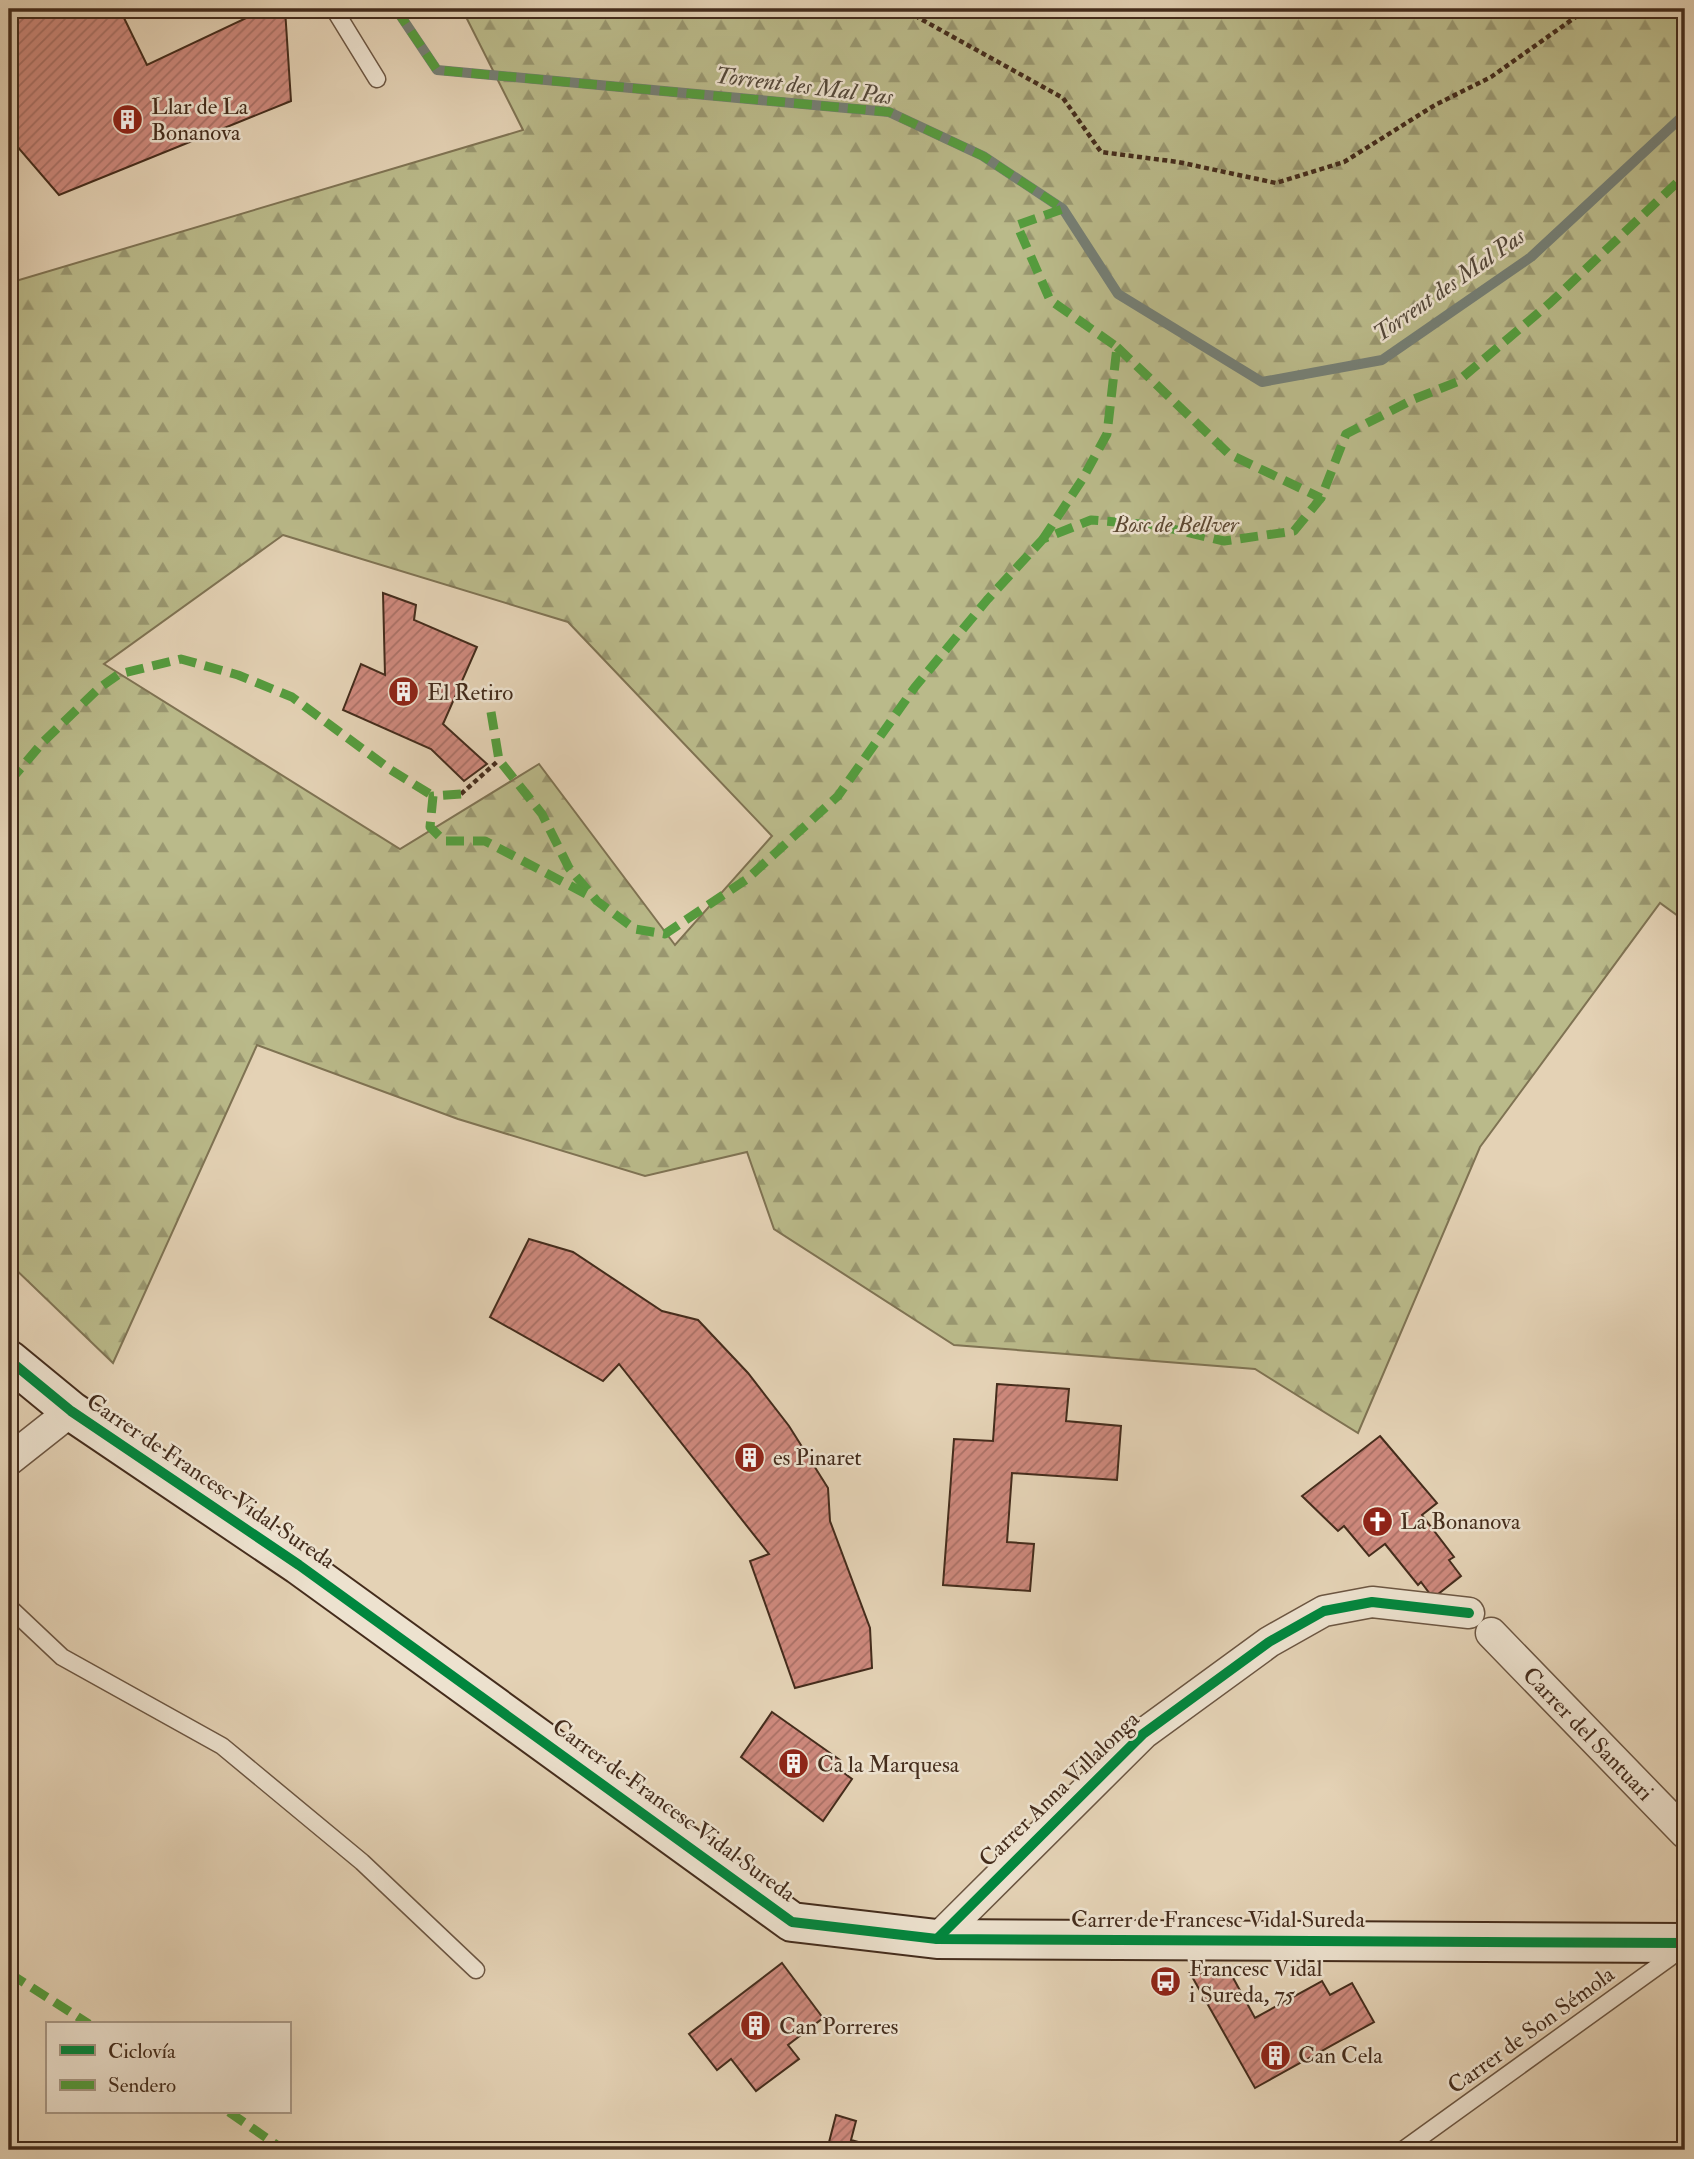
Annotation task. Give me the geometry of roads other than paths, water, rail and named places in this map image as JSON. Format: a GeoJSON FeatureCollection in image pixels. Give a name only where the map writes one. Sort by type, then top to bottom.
{"type":"FeatureCollection","features":[{"type":"Feature","properties":{"kind":"street","name":"Carrer de Francesc Vidal Sureda"},"geometry":{"type":"LineString","coordinates":[[9,1360],[71,1411],[299,1565],[792,1922],[937,1939],[1685,1945]]}},
{"type":"Feature","properties":{"kind":"street"},"geometry":{"type":"LineString","coordinates":[[9,1460],[71,1411]]}},
{"type":"Feature","properties":{"kind":"street","name":"Carrer Anna Villalonga"},"geometry":{"type":"LineString","coordinates":[[937,1939],[1143,1734],[1269,1642],[1324,1611],[1372,1602],[1469,1613]]}},
{"type":"Feature","properties":{"kind":"street","name":"Carrer del Santuari"},"geometry":{"type":"LineString","coordinates":[[1491,1633],[1685,1833]]}},
{"type":"Feature","properties":{"kind":"lane"},"geometry":{"type":"LineString","coordinates":[[334,9],[377,79]]}},
{"type":"Feature","properties":{"kind":"lane"},"geometry":{"type":"LineString","coordinates":[[9,1607],[62,1657],[222,1746],[362,1862],[476,1970]]}},
{"type":"Feature","properties":{"kind":"lane","name":"Carrer de Son Sémola"},"geometry":{"type":"LineString","coordinates":[[1403,2150],[1685,1945]]}},
{"type":"Feature","properties":{"kind":"waterway","name":"Torrent des Mal Pas"},"geometry":{"type":"LineString","coordinates":[[396,9],[437,70],[889,112],[983,156],[1063,209],[1118,294],[1262,382],[1382,360],[1531,257],[1685,114]]}},
{"type":"Feature","properties":{"kind":"place","name":"Llar de La Bonanova"},"geometry":{"type":"Point","coordinates":[128,119]}},
{"type":"Feature","properties":{"kind":"place","name":"El Retiro"},"geometry":{"type":"Point","coordinates":[404,692]}},
{"type":"Feature","properties":{"kind":"place","name":"es Pinaret"},"geometry":{"type":"Point","coordinates":[750,1457]}},
{"type":"Feature","properties":{"kind":"place","name":"La Bonanova"},"geometry":{"type":"Point","coordinates":[1377,1521]}},
{"type":"Feature","properties":{"kind":"place","name":"Ca la Marquesa"},"geometry":{"type":"Point","coordinates":[794,1764]}},
{"type":"Feature","properties":{"kind":"place","name":"Francesc Vidal i Sureda, 75"},"geometry":{"type":"Point","coordinates":[1166,1981]}},
{"type":"Feature","properties":{"kind":"place","name":"Can Porreres"},"geometry":{"type":"Point","coordinates":[756,2026]}},
{"type":"Feature","properties":{"kind":"place","name":"Can Cela"},"geometry":{"type":"Point","coordinates":[1275,2055]}},
{"type":"Feature","properties":{"kind":"park label","name":"Bosc de Bellver"},"geometry":{"type":"Point","coordinates":[1176,524]}}]}
